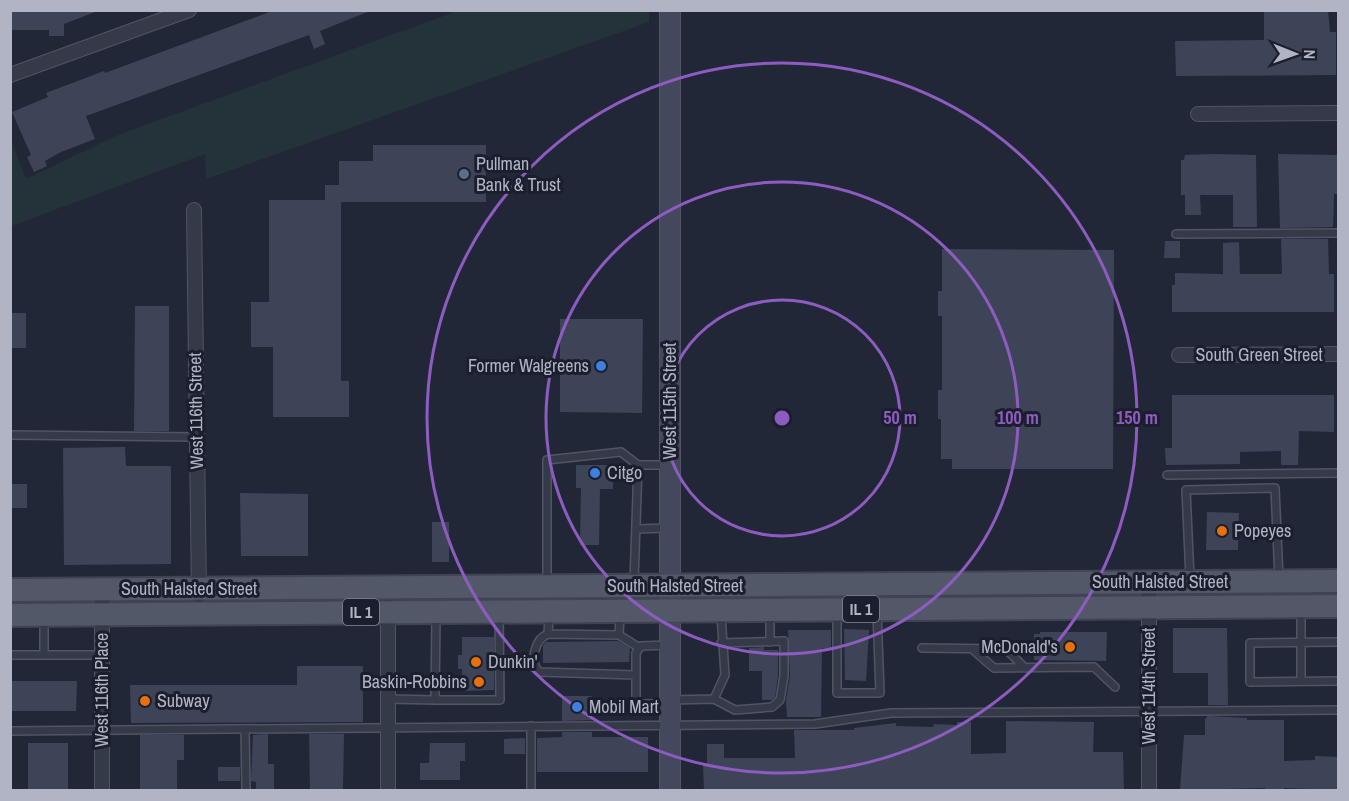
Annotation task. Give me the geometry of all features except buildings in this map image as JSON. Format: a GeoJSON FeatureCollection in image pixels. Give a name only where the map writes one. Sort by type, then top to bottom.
{"type":"FeatureCollection","features":[{"type":"Feature","properties":{"kind":"main road","name":"South Halsted Street"},"geometry":{"type":"LineString","coordinates":[[10,590],[1338,581]]}},
{"type":"Feature","properties":{"kind":"main road","name":"South Halsted Street"},"geometry":{"type":"LineString","coordinates":[[10,615],[1338,606]]}},
{"type":"Feature","properties":{"kind":"street"},"geometry":{"type":"LineString","coordinates":[[10,75],[189,10]]}},
{"type":"Feature","properties":{"kind":"street","name":"West 115th Street"},"geometry":{"type":"LineString","coordinates":[[670,10],[670,790]]}},
{"type":"Feature","properties":{"kind":"street"},"geometry":{"type":"LineString","coordinates":[[1198,114],[1338,113]]}},
{"type":"Feature","properties":{"kind":"street","name":"West 116th Street"},"geometry":{"type":"LineString","coordinates":[[194,210],[200,613]]}},
{"type":"Feature","properties":{"kind":"street","name":"South Green Street"},"geometry":{"type":"LineString","coordinates":[[1179,355],[1338,354]]}},
{"type":"Feature","properties":{"kind":"street","name":"West 114th Street"},"geometry":{"type":"LineString","coordinates":[[1149,582],[1149,790]]}},
{"type":"Feature","properties":{"kind":"street"},"geometry":{"type":"LineString","coordinates":[[388,587],[388,790]]}},
{"type":"Feature","properties":{"kind":"street","name":"West 116th Place"},"geometry":{"type":"LineString","coordinates":[[102,589],[102,790]]}},
{"type":"Feature","properties":{"kind":"lane"},"geometry":{"type":"LineString","coordinates":[[1176,234],[1338,233]]}},
{"type":"Feature","properties":{"kind":"lane"},"geometry":{"type":"LineString","coordinates":[[10,435],[196,437]]}},
{"type":"Feature","properties":{"kind":"lane"},"geometry":{"type":"LineString","coordinates":[[547,586],[547,460],[621,452],[638,465],[670,465]]}},
{"type":"Feature","properties":{"kind":"lane"},"geometry":{"type":"LineString","coordinates":[[634,586],[638,465]]}},
{"type":"Feature","properties":{"kind":"lane"},"geometry":{"type":"LineString","coordinates":[[1167,475],[1338,473]]}},
{"type":"Feature","properties":{"kind":"lane"},"geometry":{"type":"LineString","coordinates":[[1190,582],[1186,490],[1275,488],[1279,582]]}},
{"type":"Feature","properties":{"kind":"lane"},"geometry":{"type":"LineString","coordinates":[[637,529],[670,528]]}},
{"type":"Feature","properties":{"kind":"lane"},"geometry":{"type":"LineString","coordinates":[[1301,606],[1301,681]]}},
{"type":"Feature","properties":{"kind":"lane"},"geometry":{"type":"LineString","coordinates":[[770,609],[770,642]]}},
{"type":"Feature","properties":{"kind":"lane"},"geometry":{"type":"LineString","coordinates":[[837,609],[837,693],[880,693],[877,609]]}},
{"type":"Feature","properties":{"kind":"lane"},"geometry":{"type":"LineString","coordinates":[[388,699],[500,700],[499,610]]}},
{"type":"Feature","properties":{"kind":"lane"},"geometry":{"type":"LineString","coordinates":[[548,634],[549,610]]}},
{"type":"Feature","properties":{"kind":"lane"},"geometry":{"type":"LineString","coordinates":[[620,610],[620,635]]}},
{"type":"Feature","properties":{"kind":"lane"},"geometry":{"type":"LineString","coordinates":[[714,699],[724,675],[721,610]]}},
{"type":"Feature","properties":{"kind":"lane"},"geometry":{"type":"LineString","coordinates":[[435,700],[436,611]]}},
{"type":"Feature","properties":{"kind":"lane"},"geometry":{"type":"LineString","coordinates":[[44,655],[45,614]]}},
{"type":"Feature","properties":{"kind":"lane"},"geometry":{"type":"LineString","coordinates":[[636,675],[539,672],[534,665],[536,645],[542,637],[548,634],[620,635],[638,648],[670,645]]}},
{"type":"Feature","properties":{"kind":"lane"},"geometry":{"type":"LineString","coordinates":[[638,648],[635,698],[639,704],[714,699],[735,710],[772,707],[780,700],[784,676],[784,641],[721,643]]}},
{"type":"Feature","properties":{"kind":"lane"},"geometry":{"type":"LineString","coordinates":[[1338,642],[1250,643],[1250,682],[1338,681]]}},
{"type":"Feature","properties":{"kind":"lane"},"geometry":{"type":"LineString","coordinates":[[922,648],[1001,649],[1009,652],[1025,668]]}},
{"type":"Feature","properties":{"kind":"lane"},"geometry":{"type":"LineString","coordinates":[[972,649],[994,668],[1094,667],[1115,687]]}},
{"type":"Feature","properties":{"kind":"lane"},"geometry":{"type":"LineString","coordinates":[[12,656],[102,656]]}},
{"type":"Feature","properties":{"kind":"lane"},"geometry":{"type":"LineString","coordinates":[[10,731],[814,724],[891,713],[1338,710]]}},
{"type":"Feature","properties":{"kind":"lane"},"geometry":{"type":"LineString","coordinates":[[531,726],[531,790]]}},
{"type":"Feature","properties":{"kind":"lane"},"geometry":{"type":"LineString","coordinates":[[245,729],[246,790]]}},
{"type":"Feature","properties":{"kind":"shaded area"},"geometry":{"type":"Polygon","coordinates":[[[460,10],[649,11],[649,22],[206,179],[205,154],[11,226],[11,140],[26,179],[118,135],[460,10]]]}},
{"type":"Feature","properties":{"kind":"place","name":"Pullman Bank & Trust"},"geometry":{"type":"Point","coordinates":[464,174]}},
{"type":"Feature","properties":{"kind":"place","name":"Former Walgreens"},"geometry":{"type":"Point","coordinates":[601,366]}},
{"type":"Feature","properties":{"kind":"place","name":"Citgo"},"geometry":{"type":"Point","coordinates":[595,473]}},
{"type":"Feature","properties":{"kind":"place","name":"Popeyes"},"geometry":{"type":"Point","coordinates":[1222,531]}},
{"type":"Feature","properties":{"kind":"place","name":"McDonald's"},"geometry":{"type":"Point","coordinates":[1070,647]}},
{"type":"Feature","properties":{"kind":"place","name":"Dunkin'"},"geometry":{"type":"Point","coordinates":[476,662]}},
{"type":"Feature","properties":{"kind":"place","name":"Baskin-Robbins"},"geometry":{"type":"Point","coordinates":[479,682]}},
{"type":"Feature","properties":{"kind":"place","name":"Subway"},"geometry":{"type":"Point","coordinates":[145,701]}},
{"type":"Feature","properties":{"kind":"place","name":"Mobil Mart"},"geometry":{"type":"Point","coordinates":[577,707]}}]}
